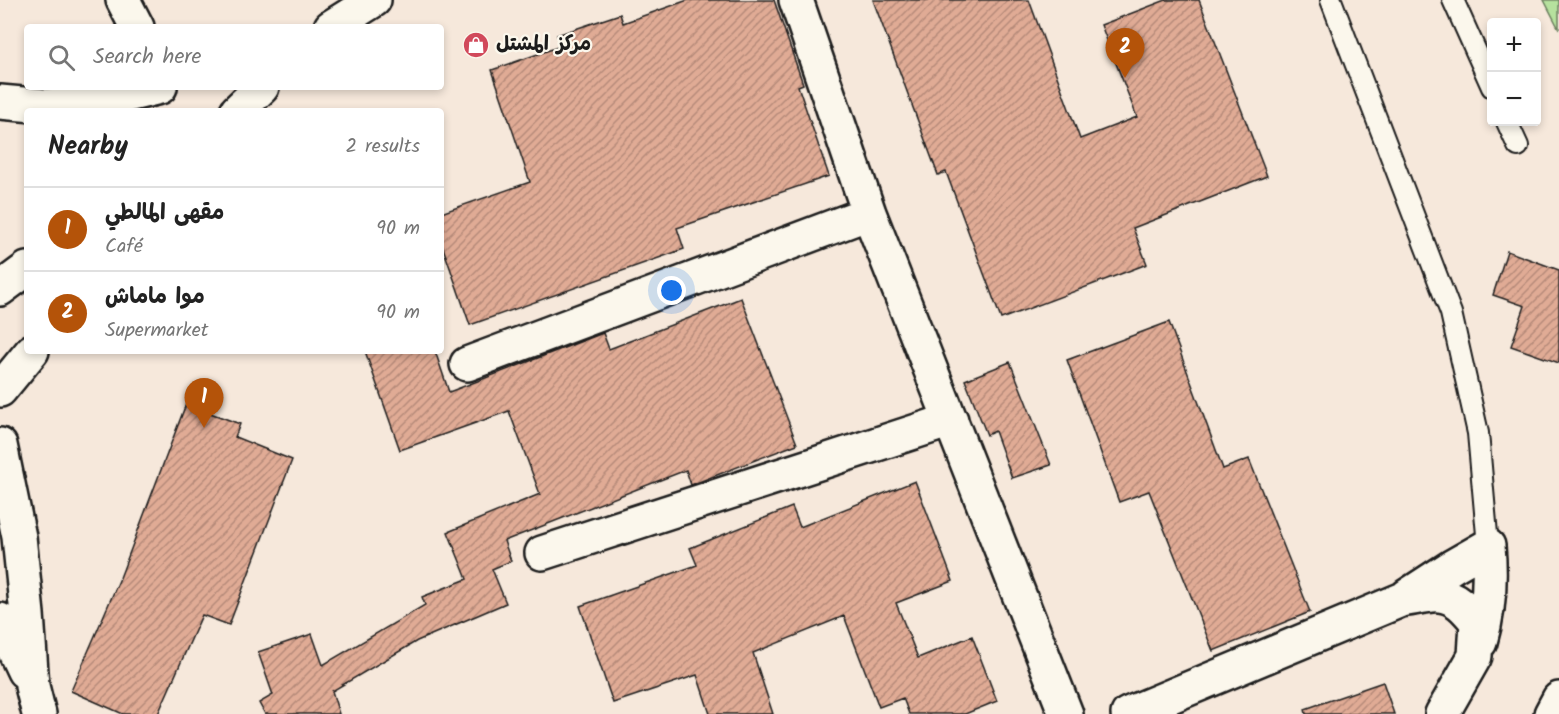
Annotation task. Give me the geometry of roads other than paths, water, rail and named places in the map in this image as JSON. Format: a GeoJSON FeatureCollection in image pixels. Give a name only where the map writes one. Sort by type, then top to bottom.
{"type":"FeatureCollection","features":[{"type":"Feature","properties":{"kind":"main road"},"geometry":{"type":"LineString","coordinates":[[123,0],[135,24]]}},
{"type":"Feature","properties":{"kind":"main road"},"geometry":{"type":"LineString","coordinates":[[336,24],[374,0]]}},
{"type":"Feature","properties":{"kind":"main road"},"geometry":{"type":"LineString","coordinates":[[796,0],[869,213],[1066,714]]}},
{"type":"Feature","properties":{"kind":"main road"},"geometry":{"type":"LineString","coordinates":[[0,102],[45,106],[94,103],[148,90]]}},
{"type":"Feature","properties":{"kind":"main road"},"geometry":{"type":"LineString","coordinates":[[240,108],[259,90]]}},
{"type":"Feature","properties":{"kind":"main road"},"geometry":{"type":"LineString","coordinates":[[467,364],[869,213]]}},
{"type":"Feature","properties":{"kind":"main road"},"geometry":{"type":"LineString","coordinates":[[0,289],[24,271]]}},
{"type":"Feature","properties":{"kind":"main road"},"geometry":{"type":"LineString","coordinates":[[0,390],[30,354]]}},
{"type":"Feature","properties":{"kind":"main road"},"geometry":{"type":"LineString","coordinates":[[542,554],[951,420]]}},
{"type":"Feature","properties":{"kind":"main road"},"geometry":{"type":"LineString","coordinates":[[0,445],[19,537],[35,700]]}},
{"type":"Feature","properties":{"kind":"main road"},"geometry":{"type":"LineString","coordinates":[[1128,714],[1401,600],[1488,546],[1490,574],[1484,627],[1475,656],[1442,714]]}},
{"type":"Feature","properties":{"kind":"main road"},"geometry":{"type":"LineString","coordinates":[[1401,600],[1439,595],[1460,604],[1477,622],[1475,656]]}},
{"type":"Feature","properties":{"kind":"main road"},"geometry":{"type":"LineString","coordinates":[[0,620],[35,700]]}},
{"type":"Feature","properties":{"kind":"main road"},"geometry":{"type":"LineString","coordinates":[[1551,714],[1559,699]]}},
{"type":"Feature","properties":{"kind":"lane"},"geometry":{"type":"LineString","coordinates":[[1331,0],[1451,313],[1478,433],[1488,546]]}},
{"type":"Feature","properties":{"kind":"lane"},"geometry":{"type":"LineString","coordinates":[[1453,0],[1487,78]]}},
{"type":"Feature","properties":{"kind":"lane"},"geometry":{"type":"LineString","coordinates":[[1509,126],[1518,147]]}},
{"type":"Feature","properties":{"kind":"place","name":"مركز المشتل"},"geometry":{"type":"Point","coordinates":[476,45]}},
{"type":"Feature","properties":{"kind":"place","name":"موا ماماش"},"geometry":{"type":"Point","coordinates":[1125,78]}},
{"type":"Feature","properties":{"kind":"place","name":"مقهى المالطي"},"geometry":{"type":"Point","coordinates":[204,428]}}]}
